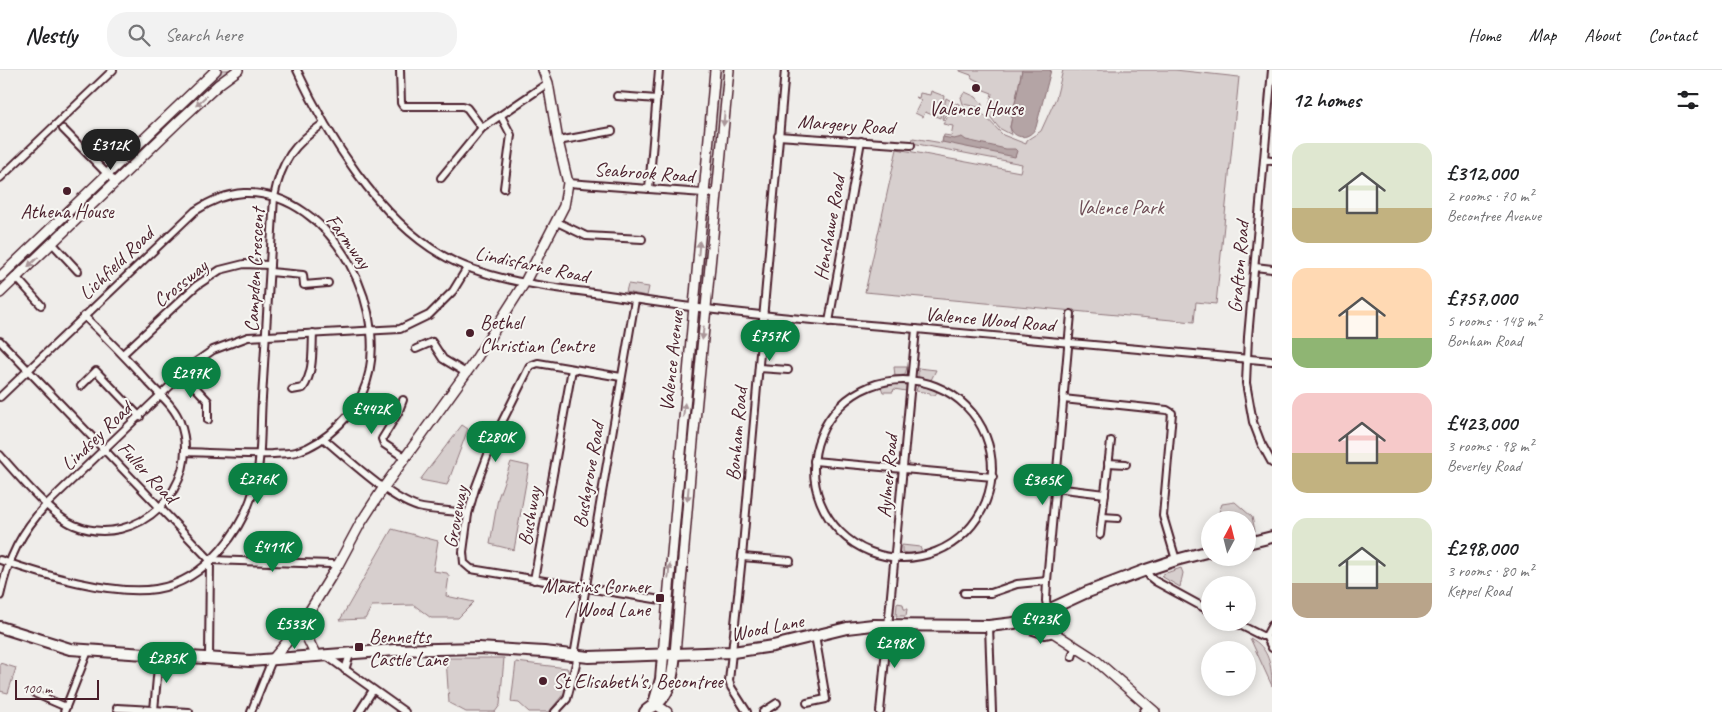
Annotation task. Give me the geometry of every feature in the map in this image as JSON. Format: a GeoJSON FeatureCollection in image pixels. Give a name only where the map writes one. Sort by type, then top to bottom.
{"type":"FeatureCollection","features":[{"type":"Feature","properties":{"kind":"main road"},"geometry":{"type":"LineString","coordinates":[[1256,541],[1272,537]]}},
{"type":"Feature","properties":{"kind":"main road","name":"Wood Lane"},"geometry":{"type":"LineString","coordinates":[[0,627],[70,649],[250,661],[395,650],[478,648],[576,656],[733,652],[774,646],[847,628],[889,625],[989,626],[1014,623],[1146,570],[1201,553]]}},
{"type":"Feature","properties":{"kind":"main road"},"geometry":{"type":"LineString","coordinates":[[644,712],[648,707],[652,708],[660,701],[670,686],[675,654]]}},
{"type":"Feature","properties":{"kind":"main road"},"geometry":{"type":"LineString","coordinates":[[652,708],[661,679],[663,655]]}},
{"type":"Feature","properties":{"kind":"street"},"geometry":{"type":"LineString","coordinates":[[0,178],[114,70]]}},
{"type":"Feature","properties":{"kind":"street"},"geometry":{"type":"LineString","coordinates":[[0,277],[216,70]]}},
{"type":"Feature","properties":{"kind":"street"},"geometry":{"type":"LineString","coordinates":[[0,293],[219,84],[238,70]]}},
{"type":"Feature","properties":{"kind":"street","name":"Lindisfarne Road"},"geometry":{"type":"LineString","coordinates":[[297,70],[311,101],[324,123],[342,152],[372,192],[395,218],[416,237],[442,255],[467,268],[484,274],[706,310]]}},
{"type":"Feature","properties":{"kind":"street"},"geometry":{"type":"LineString","coordinates":[[400,70],[401,103],[403,106],[463,106],[467,108],[482,128]]}},
{"type":"Feature","properties":{"kind":"street"},"geometry":{"type":"LineString","coordinates":[[251,712],[272,660],[300,625],[384,487],[466,373],[525,282],[557,222],[564,206],[568,183],[544,70]]}},
{"type":"Feature","properties":{"kind":"street"},"geometry":{"type":"LineString","coordinates":[[649,189],[659,70]]}},
{"type":"Feature","properties":{"kind":"street","name":"Valence Avenue"},"geometry":{"type":"LineString","coordinates":[[663,655],[715,70]]}},
{"type":"Feature","properties":{"kind":"street","name":"Valence Avenue"},"geometry":{"type":"LineString","coordinates":[[675,654],[729,70]]}},
{"type":"Feature","properties":{"kind":"street","name":"Bonham Road"},"geometry":{"type":"LineString","coordinates":[[747,712],[731,687],[729,680],[742,557],[785,70]]}},
{"type":"Feature","properties":{"kind":"street","name":"Grafton Road"},"geometry":{"type":"LineString","coordinates":[[1272,70],[1246,359],[1246,383],[1253,422],[1261,443],[1272,462]]}},
{"type":"Feature","properties":{"kind":"street"},"geometry":{"type":"LineString","coordinates":[[441,178],[482,128],[548,83]]}},
{"type":"Feature","properties":{"kind":"street"},"geometry":{"type":"LineString","coordinates":[[617,96],[656,100]]}},
{"type":"Feature","properties":{"kind":"street"},"geometry":{"type":"LineString","coordinates":[[501,116],[511,135],[504,188]]}},
{"type":"Feature","properties":{"kind":"street","name":"Campden Crescent"},"geometry":{"type":"LineString","coordinates":[[0,560],[48,575],[88,584],[140,591],[167,587],[193,575],[230,538],[244,512],[256,481],[267,335],[274,197],[277,180],[286,159],[301,140],[324,123]]}},
{"type":"Feature","properties":{"kind":"street"},"geometry":{"type":"LineString","coordinates":[[63,129],[106,175],[116,183]]}},
{"type":"Feature","properties":{"kind":"street"},"geometry":{"type":"LineString","coordinates":[[558,141],[612,131]]}},
{"type":"Feature","properties":{"kind":"street","name":"Margery Road"},"geometry":{"type":"LineString","coordinates":[[778,136],[912,145]]}},
{"type":"Feature","properties":{"kind":"street","name":"Henshawe Road"},"geometry":{"type":"LineString","coordinates":[[830,322],[861,141]]}},
{"type":"Feature","properties":{"kind":"street"},"geometry":{"type":"LineString","coordinates":[[1264,160],[1272,161]]}},
{"type":"Feature","properties":{"kind":"street","name":"Seabrook Road"},"geometry":{"type":"LineString","coordinates":[[568,183],[717,194]]}},
{"type":"Feature","properties":{"kind":"street","name":"Lichfield Road"},"geometry":{"type":"LineString","coordinates":[[0,397],[195,211],[208,202],[230,195],[258,193],[274,197]]}},
{"type":"Feature","properties":{"kind":"street","name":"Farmway"},"geometry":{"type":"LineString","coordinates":[[186,452],[294,453],[324,439],[347,417],[363,394],[371,365],[371,332],[367,306],[360,282],[340,250],[318,224],[307,214],[287,202],[274,197]]}},
{"type":"Feature","properties":{"kind":"street"},"geometry":{"type":"LineString","coordinates":[[557,222],[586,236],[642,239]]}},
{"type":"Feature","properties":{"kind":"street"},"geometry":{"type":"LineString","coordinates":[[53,244],[78,271]]}},
{"type":"Feature","properties":{"kind":"street","name":"Crossway"},"geometry":{"type":"LineString","coordinates":[[123,354],[196,286],[220,270],[244,264],[303,275],[304,285],[328,283]]}},
{"type":"Feature","properties":{"kind":"street"},"geometry":{"type":"LineString","coordinates":[[1254,267],[1272,269]]}},
{"type":"Feature","properties":{"kind":"street","name":"Lindsey Road"},"geometry":{"type":"LineString","coordinates":[[0,596],[8,563],[30,523],[47,504],[140,417],[193,364],[213,350],[248,337],[400,329],[429,315],[453,290],[467,268]]}},
{"type":"Feature","properties":{"kind":"street"},"geometry":{"type":"LineString","coordinates":[[17,278],[41,305]]}},
{"type":"Feature","properties":{"kind":"street","name":"Bushgrove Road"},"geometry":{"type":"LineString","coordinates":[[555,712],[567,699],[576,656],[585,589],[635,300]]}},
{"type":"Feature","properties":{"kind":"street","name":"Valence Wood Road"},"geometry":{"type":"LineString","coordinates":[[706,310],[1272,362]]}},
{"type":"Feature","properties":{"kind":"street"},"geometry":{"type":"LineString","coordinates":[[1071,314],[1046,581],[1046,601],[1054,633],[1074,652],[1093,658],[1149,710]]}},
{"type":"Feature","properties":{"kind":"street"},"geometry":{"type":"LineString","coordinates":[[0,455],[59,515],[72,524],[96,531],[112,531],[127,528],[148,517],[177,485],[184,467],[186,452],[180,420],[175,411],[123,354],[84,316]]}},
{"type":"Feature","properties":{"kind":"street","name":"Aylmer Road"},"geometry":{"type":"LineString","coordinates":[[880,712],[916,329]]}},
{"type":"Feature","properties":{"kind":"street"},"geometry":{"type":"LineString","coordinates":[[292,390],[302,388],[306,383],[311,369],[313,334]]}},
{"type":"Feature","properties":{"kind":"street","name":"Fuller Road"},"geometry":{"type":"LineString","coordinates":[[0,341],[210,560]]}},
{"type":"Feature","properties":{"kind":"street"},"geometry":{"type":"LineString","coordinates":[[416,349],[432,342],[443,358],[466,373]]}},
{"type":"Feature","properties":{"kind":"street","name":"Groveway"},"geometry":{"type":"LineString","coordinates":[[621,378],[538,363],[526,370],[495,436],[475,489],[468,514],[463,559],[467,567],[585,589],[667,601]]}},
{"type":"Feature","properties":{"kind":"street"},"geometry":{"type":"LineString","coordinates":[[759,368],[788,370]]}},
{"type":"Feature","properties":{"kind":"street","name":"Bushway"},"geometry":{"type":"LineString","coordinates":[[534,580],[572,369]]}},
{"type":"Feature","properties":{"kind":"street"},"geometry":{"type":"LineString","coordinates":[[81,386],[96,371],[140,417]]}},
{"type":"Feature","properties":{"kind":"street"},"geometry":{"type":"LineString","coordinates":[[183,374],[208,402],[208,420]]}},
{"type":"Feature","properties":{"kind":"street"},"geometry":{"type":"LineString","coordinates":[[890,380],[912,380],[943,388],[969,408],[982,425],[990,445],[993,477],[983,511],[961,538],[930,554],[895,558],[874,554],[855,544],[831,522],[817,493],[814,461],[818,440],[831,416],[842,404],[869,386],[890,380]]}},
{"type":"Feature","properties":{"kind":"street"},"geometry":{"type":"LineString","coordinates":[[1063,399],[1167,410],[1172,413],[1163,516],[1176,560]]}},
{"type":"Feature","properties":{"kind":"street"},"geometry":{"type":"LineString","coordinates":[[403,400],[398,413],[382,439],[384,444],[405,458]]}},
{"type":"Feature","properties":{"kind":"street"},"geometry":{"type":"LineString","coordinates":[[324,439],[384,487],[408,503],[419,507],[468,514]]}},
{"type":"Feature","properties":{"kind":"street"},"geometry":{"type":"LineString","coordinates":[[1100,535],[1111,441]]}},
{"type":"Feature","properties":{"kind":"street"},"geometry":{"type":"LineString","coordinates":[[814,461],[993,477]]}},
{"type":"Feature","properties":{"kind":"street"},"geometry":{"type":"LineString","coordinates":[[1108,463],[1126,464]]}},
{"type":"Feature","properties":{"kind":"street"},"geometry":{"type":"LineString","coordinates":[[1055,488],[1105,494]]}},
{"type":"Feature","properties":{"kind":"street"},"geometry":{"type":"LineString","coordinates":[[1102,517],[1118,518]]}},
{"type":"Feature","properties":{"kind":"street"},"geometry":{"type":"LineString","coordinates":[[742,557],[790,561]]}},
{"type":"Feature","properties":{"kind":"street"},"geometry":{"type":"LineString","coordinates":[[209,658],[210,560],[338,565]]}},
{"type":"Feature","properties":{"kind":"street"},"geometry":{"type":"LineString","coordinates":[[1146,570],[1155,581],[1201,606]]}},
{"type":"Feature","properties":{"kind":"street"},"geometry":{"type":"LineString","coordinates":[[964,593],[991,593],[1017,584],[1046,581]]}},
{"type":"Feature","properties":{"kind":"street"},"geometry":{"type":"LineString","coordinates":[[300,625],[321,656],[345,670],[405,712]]}},
{"type":"Feature","properties":{"kind":"street"},"geometry":{"type":"LineString","coordinates":[[1266,636],[1272,625]]}},
{"type":"Feature","properties":{"kind":"street"},"geometry":{"type":"LineString","coordinates":[[989,626],[992,712]]}},
{"type":"Feature","properties":{"kind":"street"},"geometry":{"type":"LineString","coordinates":[[1027,629],[1045,635],[1054,633]]}},
{"type":"Feature","properties":{"kind":"street"},"geometry":{"type":"LineString","coordinates":[[1252,631],[1266,636]]}},
{"type":"Feature","properties":{"kind":"street"},"geometry":{"type":"LineString","coordinates":[[807,703],[826,699],[815,635]]}},
{"type":"Feature","properties":{"kind":"street"},"geometry":{"type":"LineString","coordinates":[[1266,636],[1272,648]]}},
{"type":"Feature","properties":{"kind":"street"},"geometry":{"type":"LineString","coordinates":[[36,694],[65,709],[88,651]]}},
{"type":"Feature","properties":{"kind":"street"},"geometry":{"type":"LineString","coordinates":[[345,670],[350,654]]}},
{"type":"Feature","properties":{"kind":"street"},"geometry":{"type":"LineString","coordinates":[[154,710],[159,656]]}},
{"type":"Feature","properties":{"kind":"street"},"geometry":{"type":"LineString","coordinates":[[359,712],[373,690]]}},
{"type":"Feature","properties":{"kind":"street"},"geometry":{"type":"LineString","coordinates":[[763,712],[777,703]]}},
{"type":"Feature","properties":{"kind":"street"},"geometry":{"type":"LineString","coordinates":[[118,708],[189,712]]}},
{"type":"Feature","properties":{"kind":"street"},"geometry":{"type":"LineString","coordinates":[[652,708],[667,712]]}},
{"type":"Feature","properties":{"kind":"green space"},"geometry":{"type":"Polygon","coordinates":[[[222,70],[234,70],[124,172],[119,166],[222,70]]]}},
{"type":"Feature","properties":{"kind":"green space"},"geometry":{"type":"Polygon","coordinates":[[[718,70],[726,70],[715,187],[707,186],[718,70]]]}},
{"type":"Feature","properties":{"kind":"green space"},"geometry":{"type":"Polygon","coordinates":[[[960,70],[1022,70],[1010,127],[1012,135],[999,128],[988,114],[992,93],[984,90],[982,83],[972,78],[971,75],[960,70]]]}},
{"type":"Feature","properties":{"kind":"green space","name":"Valence Park"},"geometry":{"type":"Polygon","coordinates":[[[1063,70],[1175,70],[1239,77],[1216,304],[1196,302],[1194,322],[865,292],[897,149],[1020,172],[1022,164],[912,143],[913,138],[942,143],[944,135],[951,136],[953,126],[943,124],[957,103],[982,113],[1003,135],[1026,144],[1027,140],[1041,131],[1056,98],[1063,70]]]}},
{"type":"Feature","properties":{"kind":"green space"},"geometry":{"type":"Polygon","coordinates":[[[931,91],[944,96],[940,118],[925,112],[923,117],[915,113],[921,101],[916,97],[919,98],[920,93],[930,95],[931,91]]]}},
{"type":"Feature","properties":{"kind":"green space"},"geometry":{"type":"Polygon","coordinates":[[[965,92],[976,97],[982,104],[982,108],[963,104],[961,97],[965,92]]]}},
{"type":"Feature","properties":{"kind":"green space"},"geometry":{"type":"Polygon","coordinates":[[[946,98],[955,103],[943,120],[942,118],[946,98]]]}},
{"type":"Feature","properties":{"kind":"green space"},"geometry":{"type":"Polygon","coordinates":[[[100,184],[105,189],[0,289],[0,280],[100,184]]]}},
{"type":"Feature","properties":{"kind":"green space"},"geometry":{"type":"Polygon","coordinates":[[[707,200],[714,201],[704,304],[697,303],[707,200]]]}},
{"type":"Feature","properties":{"kind":"green space"},"geometry":{"type":"Polygon","coordinates":[[[628,284],[649,287],[647,296],[626,292],[628,284]]]}},
{"type":"Feature","properties":{"kind":"green space"},"geometry":{"type":"Polygon","coordinates":[[[696,315],[703,316],[673,641],[667,639],[696,315]]]}},
{"type":"Feature","properties":{"kind":"green space"},"geometry":{"type":"Polygon","coordinates":[[[894,367],[907,367],[905,375],[895,376],[894,367]]]}},
{"type":"Feature","properties":{"kind":"green space"},"geometry":{"type":"Polygon","coordinates":[[[918,368],[936,370],[931,380],[918,377],[918,368]]]}},
{"type":"Feature","properties":{"kind":"green space"},"geometry":{"type":"Polygon","coordinates":[[[895,384],[906,385],[906,391],[894,389],[893,392],[883,392],[881,387],[895,384]]]}},
{"type":"Feature","properties":{"kind":"green space"},"geometry":{"type":"Polygon","coordinates":[[[918,385],[938,391],[935,395],[930,395],[930,393],[916,391],[918,385]]]}},
{"type":"Feature","properties":{"kind":"green space"},"geometry":{"type":"Polygon","coordinates":[[[462,425],[468,429],[447,485],[420,480],[462,425]]]}},
{"type":"Feature","properties":{"kind":"green space"},"geometry":{"type":"Polygon","coordinates":[[[511,462],[529,466],[514,550],[490,544],[498,498],[511,462]]]}},
{"type":"Feature","properties":{"kind":"green space"},"geometry":{"type":"Polygon","coordinates":[[[1235,502],[1245,511],[1219,511],[1222,504],[1235,502]]]}},
{"type":"Feature","properties":{"kind":"green space"},"geometry":{"type":"Polygon","coordinates":[[[392,529],[438,541],[433,571],[447,573],[449,576],[446,596],[474,602],[458,618],[431,618],[414,605],[372,606],[365,619],[340,620],[392,529]]]}},
{"type":"Feature","properties":{"kind":"green space"},"geometry":{"type":"Polygon","coordinates":[[[902,545],[920,547],[922,552],[911,554],[902,552],[902,545]]]}},
{"type":"Feature","properties":{"kind":"green space"},"geometry":{"type":"Polygon","coordinates":[[[1181,568],[1183,573],[1180,587],[1161,576],[1163,574],[1181,568]]]}},
{"type":"Feature","properties":{"kind":"green space"},"geometry":{"type":"Polygon","coordinates":[[[897,603],[903,604],[904,609],[907,609],[906,616],[896,616],[897,603]]]}},
{"type":"Feature","properties":{"kind":"green space"},"geometry":{"type":"Polygon","coordinates":[[[870,635],[883,636],[882,648],[875,647],[871,642],[870,635]]]}},
{"type":"Feature","properties":{"kind":"green space"},"geometry":{"type":"Polygon","coordinates":[[[1256,642],[1268,658],[1272,686],[1256,651],[1256,642]]]}},
{"type":"Feature","properties":{"kind":"green space"},"geometry":{"type":"Polygon","coordinates":[[[446,658],[504,658],[500,705],[495,712],[466,712],[449,703],[446,658]]]}},
{"type":"Feature","properties":{"kind":"green space"},"geometry":{"type":"Polygon","coordinates":[[[516,662],[567,668],[569,673],[565,692],[549,712],[529,712],[519,703],[511,702],[516,662]]]}},
{"type":"Feature","properties":{"kind":"green space"},"geometry":{"type":"Polygon","coordinates":[[[0,663],[16,668],[8,693],[0,691],[0,663]]]}},
{"type":"Feature","properties":{"kind":"shaded area"},"geometry":{"type":"Polygon","coordinates":[[[1022,70],[1051,70],[1036,127],[1030,134],[1022,137],[1015,134],[1010,127],[1022,70]]]}},
{"type":"Feature","properties":{"kind":"shaded area"},"geometry":{"type":"Polygon","coordinates":[[[943,137],[954,139],[962,137],[966,140],[1006,149],[1015,149],[1017,151],[1015,157],[942,142],[943,137]]]}},
{"type":"Feature","properties":{"kind":"place","name":"Valence House"},"geometry":{"type":"Point","coordinates":[976,88]}},
{"type":"Feature","properties":{"kind":"place","name":"Athena House"},"geometry":{"type":"Point","coordinates":[67,191]}},
{"type":"Feature","properties":{"kind":"place","name":"Bethel Christian Centre"},"geometry":{"type":"Point","coordinates":[470,333]}},
{"type":"Feature","properties":{"kind":"place","name":"Martins Corner / Wood Lane"},"geometry":{"type":"Point","coordinates":[660,598]}},
{"type":"Feature","properties":{"kind":"place","name":"Bennetts Castle Lane"},"geometry":{"type":"Point","coordinates":[359,647]}},
{"type":"Feature","properties":{"kind":"place","name":"St Elisabeth's, Becontree"},"geometry":{"type":"Point","coordinates":[543,681]}}]}
